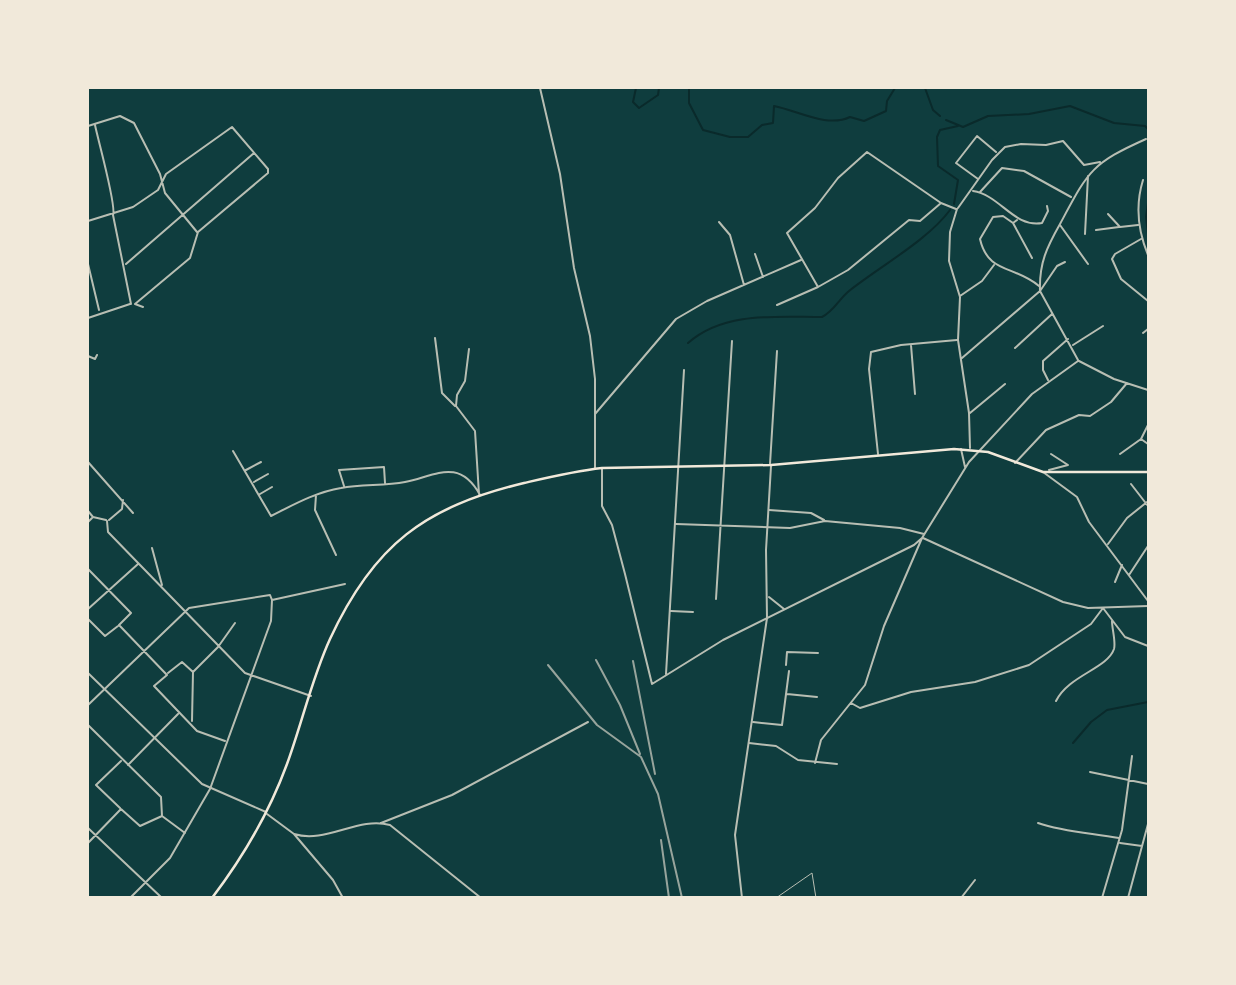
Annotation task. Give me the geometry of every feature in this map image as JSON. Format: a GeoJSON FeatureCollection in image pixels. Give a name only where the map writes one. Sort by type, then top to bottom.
{"type":"FeatureCollection","features":[{"type":"Feature","properties":{"kind":"main road"},"geometry":{"type":"LineString","coordinates":[[212,898],[247,849],[266,813],[331,638],[353,596],[380,561],[423,520],[480,495],[602,468],[771,465],[970,449],[1043,472],[1149,472]]}},
{"type":"Feature","properties":{"kind":"street"},"geometry":{"type":"LineString","coordinates":[[540,88],[560,174],[574,268],[590,336],[595,469]]}},
{"type":"Feature","properties":{"kind":"street"},"geometry":{"type":"LineString","coordinates":[[88,127],[120,116],[134,123],[160,174],[165,193],[198,232]]}},
{"type":"Feature","properties":{"kind":"street"},"geometry":{"type":"LineString","coordinates":[[95,125],[107,185],[115,202],[113,215],[133,304]]}},
{"type":"Feature","properties":{"kind":"street"},"geometry":{"type":"LineString","coordinates":[[88,221],[133,207],[158,190],[166,174],[232,127],[268,173],[198,232],[190,258],[133,304],[88,317]]}},
{"type":"Feature","properties":{"kind":"street"},"geometry":{"type":"LineString","coordinates":[[978,179],[956,163],[977,136],[997,153]]}},
{"type":"Feature","properties":{"kind":"street"},"geometry":{"type":"LineString","coordinates":[[970,449],[969,414],[958,340],[960,297],[949,253],[950,232],[957,209],[997,153],[1012,144],[1046,145],[1063,141],[1084,165],[1101,161],[1146,139]]}},
{"type":"Feature","properties":{"kind":"street"},"geometry":{"type":"LineString","coordinates":[[124,265],[254,152]]}},
{"type":"Feature","properties":{"kind":"street"},"geometry":{"type":"LineString","coordinates":[[818,287],[787,233],[815,208],[838,178],[871,152],[942,203],[957,209]]}},
{"type":"Feature","properties":{"kind":"street"},"geometry":{"type":"LineString","coordinates":[[1101,161],[1072,197],[1060,224],[1046,245],[1040,290],[1072,345],[1078,361],[1149,390]]}},
{"type":"Feature","properties":{"kind":"street"},"geometry":{"type":"LineString","coordinates":[[980,192],[1002,168],[1024,171],[1072,197]]}},
{"type":"Feature","properties":{"kind":"street"},"geometry":{"type":"LineString","coordinates":[[1085,234],[1088,175]]}},
{"type":"Feature","properties":{"kind":"street"},"geometry":{"type":"LineString","coordinates":[[1143,180],[1138,201],[1139,225],[1149,256]]}},
{"type":"Feature","properties":{"kind":"street"},"geometry":{"type":"LineString","coordinates":[[972,191],[1000,201],[1018,219],[1032,224],[1042,223],[1048,211],[1047,206]]}},
{"type":"Feature","properties":{"kind":"street"},"geometry":{"type":"LineString","coordinates":[[777,305],[848,270],[909,220],[920,221],[942,203]]}},
{"type":"Feature","properties":{"kind":"street"},"geometry":{"type":"LineString","coordinates":[[1108,214],[1120,227]]}},
{"type":"Feature","properties":{"kind":"street"},"geometry":{"type":"LineString","coordinates":[[1032,258],[1013,223],[1003,216],[996,216],[987,224],[980,239],[985,255],[995,264],[1029,278],[1040,286]]}},
{"type":"Feature","properties":{"kind":"street"},"geometry":{"type":"LineString","coordinates":[[1013,223],[1018,219]]}},
{"type":"Feature","properties":{"kind":"street"},"geometry":{"type":"LineString","coordinates":[[719,222],[730,235],[744,286]]}},
{"type":"Feature","properties":{"kind":"street"},"geometry":{"type":"LineString","coordinates":[[1060,224],[1088,264]]}},
{"type":"Feature","properties":{"kind":"street"},"geometry":{"type":"LineString","coordinates":[[1096,230],[1139,225]]}},
{"type":"Feature","properties":{"kind":"street"},"geometry":{"type":"LineString","coordinates":[[1142,239],[1115,254],[1112,259],[1125,285],[1149,301]]}},
{"type":"Feature","properties":{"kind":"street"},"geometry":{"type":"LineString","coordinates":[[755,254],[764,278]]}},
{"type":"Feature","properties":{"kind":"street"},"geometry":{"type":"LineString","coordinates":[[594,415],[676,319],[707,301],[802,260]]}},
{"type":"Feature","properties":{"kind":"street"},"geometry":{"type":"LineString","coordinates":[[962,358],[1040,290],[1057,266],[1065,262]]}},
{"type":"Feature","properties":{"kind":"street"},"geometry":{"type":"LineString","coordinates":[[88,264],[99,312]]}},
{"type":"Feature","properties":{"kind":"street"},"geometry":{"type":"LineString","coordinates":[[960,297],[982,281],[995,264]]}},
{"type":"Feature","properties":{"kind":"street"},"geometry":{"type":"LineString","coordinates":[[133,304],[143,307]]}},
{"type":"Feature","properties":{"kind":"street"},"geometry":{"type":"LineString","coordinates":[[1015,348],[1053,314]]}},
{"type":"Feature","properties":{"kind":"street"},"geometry":{"type":"LineString","coordinates":[[1072,345],[1103,326]]}},
{"type":"Feature","properties":{"kind":"street"},"geometry":{"type":"LineString","coordinates":[[1143,333],[1149,329]]}},
{"type":"Feature","properties":{"kind":"street"},"geometry":{"type":"LineString","coordinates":[[435,338],[442,393],[475,431],[480,495]]}},
{"type":"Feature","properties":{"kind":"street"},"geometry":{"type":"LineString","coordinates":[[1048,380],[1042,370],[1043,361],[1068,339]]}},
{"type":"Feature","properties":{"kind":"street"},"geometry":{"type":"LineString","coordinates":[[878,456],[870,355],[884,348],[958,340]]}},
{"type":"Feature","properties":{"kind":"street"},"geometry":{"type":"LineString","coordinates":[[716,599],[732,341]]}},
{"type":"Feature","properties":{"kind":"street"},"geometry":{"type":"LineString","coordinates":[[911,344],[915,394]]}},
{"type":"Feature","properties":{"kind":"street"},"geometry":{"type":"LineString","coordinates":[[456,406],[457,395],[465,381],[469,349]]}},
{"type":"Feature","properties":{"kind":"street"},"geometry":{"type":"LineString","coordinates":[[742,898],[735,835],[767,618],[767,528],[777,351]]}},
{"type":"Feature","properties":{"kind":"street"},"geometry":{"type":"LineString","coordinates":[[88,356],[95,359],[97,355]]}},
{"type":"Feature","properties":{"kind":"street"},"geometry":{"type":"LineString","coordinates":[[602,468],[603,506],[612,526],[652,684],[767,618],[914,545],[925,534],[977,450],[1048,380],[1078,361]]}},
{"type":"Feature","properties":{"kind":"street"},"geometry":{"type":"LineString","coordinates":[[666,675],[676,467],[684,370]]}},
{"type":"Feature","properties":{"kind":"street"},"geometry":{"type":"LineString","coordinates":[[1015,463],[1046,430],[1079,415],[1090,416],[1111,402],[1127,383]]}},
{"type":"Feature","properties":{"kind":"street"},"geometry":{"type":"LineString","coordinates":[[969,414],[1005,384]]}},
{"type":"Feature","properties":{"kind":"street"},"geometry":{"type":"LineString","coordinates":[[1120,454],[1141,439],[1149,425]]}},
{"type":"Feature","properties":{"kind":"street"},"geometry":{"type":"LineString","coordinates":[[88,439],[88,446]]}},
{"type":"Feature","properties":{"kind":"street"},"geometry":{"type":"LineString","coordinates":[[1141,439],[1149,444]]}},
{"type":"Feature","properties":{"kind":"street"},"geometry":{"type":"LineString","coordinates":[[961,449],[965,468]]}},
{"type":"Feature","properties":{"kind":"street"},"geometry":{"type":"LineString","coordinates":[[233,451],[271,516],[316,494],[385,484],[446,471],[466,478],[480,495]]}},
{"type":"Feature","properties":{"kind":"street"},"geometry":{"type":"LineString","coordinates":[[1043,472],[1068,465],[1051,454]]}},
{"type":"Feature","properties":{"kind":"street"},"geometry":{"type":"LineString","coordinates":[[88,462],[124,499],[133,513]]}},
{"type":"Feature","properties":{"kind":"street"},"geometry":{"type":"LineString","coordinates":[[245,471],[261,462]]}},
{"type":"Feature","properties":{"kind":"street"},"geometry":{"type":"LineString","coordinates":[[345,488],[339,470],[384,467],[385,484]]}},
{"type":"Feature","properties":{"kind":"street"},"geometry":{"type":"LineString","coordinates":[[1043,472],[1073,492],[1089,522],[1149,601]]}},
{"type":"Feature","properties":{"kind":"street"},"geometry":{"type":"LineString","coordinates":[[252,482],[268,474]]}},
{"type":"Feature","properties":{"kind":"street"},"geometry":{"type":"LineString","coordinates":[[1107,545],[1127,518],[1148,504],[1131,484]]}},
{"type":"Feature","properties":{"kind":"street"},"geometry":{"type":"LineString","coordinates":[[259,495],[272,487]]}},
{"type":"Feature","properties":{"kind":"street"},"geometry":{"type":"LineString","coordinates":[[316,494],[315,510],[336,555]]}},
{"type":"Feature","properties":{"kind":"street"},"geometry":{"type":"LineString","coordinates":[[107,521],[122,509],[124,499]]}},
{"type":"Feature","properties":{"kind":"street"},"geometry":{"type":"LineString","coordinates":[[768,510],[811,513],[825,521]]}},
{"type":"Feature","properties":{"kind":"street"},"geometry":{"type":"LineString","coordinates":[[88,511],[93,517],[107,521]]}},
{"type":"Feature","properties":{"kind":"street"},"geometry":{"type":"LineString","coordinates":[[88,522],[93,517]]}},
{"type":"Feature","properties":{"kind":"street"},"geometry":{"type":"LineString","coordinates":[[107,521],[108,532],[218,647],[250,676],[311,696]]}},
{"type":"Feature","properties":{"kind":"street"},"geometry":{"type":"LineString","coordinates":[[674,524],[790,528],[825,521],[900,528],[925,534]]}},
{"type":"Feature","properties":{"kind":"street"},"geometry":{"type":"LineString","coordinates":[[922,538],[1047,597],[1088,608],[1149,606]]}},
{"type":"Feature","properties":{"kind":"street"},"geometry":{"type":"LineString","coordinates":[[816,763],[821,740],[865,685],[884,626],[922,538]]}},
{"type":"Feature","properties":{"kind":"street"},"geometry":{"type":"LineString","coordinates":[[1129,576],[1149,546]]}},
{"type":"Feature","properties":{"kind":"street"},"geometry":{"type":"LineString","coordinates":[[152,548],[162,588]]}},
{"type":"Feature","properties":{"kind":"street"},"geometry":{"type":"LineString","coordinates":[[88,609],[139,563]]}},
{"type":"Feature","properties":{"kind":"street"},"geometry":{"type":"LineString","coordinates":[[1115,582],[1122,565]]}},
{"type":"Feature","properties":{"kind":"street"},"geometry":{"type":"LineString","coordinates":[[88,569],[131,613],[105,636],[88,619]]}},
{"type":"Feature","properties":{"kind":"street"},"geometry":{"type":"LineString","coordinates":[[272,600],[345,584]]}},
{"type":"Feature","properties":{"kind":"street"},"geometry":{"type":"LineString","coordinates":[[88,705],[143,651],[186,614],[189,608],[270,595],[271,621],[211,789],[170,858],[130,898]]}},
{"type":"Feature","properties":{"kind":"street"},"geometry":{"type":"LineString","coordinates":[[768,595],[785,609]]}},
{"type":"Feature","properties":{"kind":"street"},"geometry":{"type":"LineString","coordinates":[[1103,608],[1131,641],[1149,646]]}},
{"type":"Feature","properties":{"kind":"street"},"geometry":{"type":"LineString","coordinates":[[850,703],[860,708],[911,692],[975,682],[1029,665],[1091,624],[1103,608]]}},
{"type":"Feature","properties":{"kind":"street"},"geometry":{"type":"LineString","coordinates":[[670,611],[693,612]]}},
{"type":"Feature","properties":{"kind":"street"},"geometry":{"type":"LineString","coordinates":[[1056,701],[1070,683],[1103,663],[1111,654],[1115,645],[1112,620]]}},
{"type":"Feature","properties":{"kind":"street"},"geometry":{"type":"LineString","coordinates":[[192,672],[218,647],[235,623]]}},
{"type":"Feature","properties":{"kind":"street"},"geometry":{"type":"LineString","coordinates":[[119,625],[167,674]]}},
{"type":"Feature","properties":{"kind":"street"},"geometry":{"type":"LineString","coordinates":[[786,665],[787,652],[818,653]]}},
{"type":"Feature","properties":{"kind":"street"},"geometry":{"type":"LineString","coordinates":[[192,722],[192,672],[182,662],[154,686],[179,713],[192,722],[197,731],[226,741]]}},
{"type":"Feature","properties":{"kind":"street"},"geometry":{"type":"LineString","coordinates":[[752,722],[782,725],[789,671]]}},
{"type":"Feature","properties":{"kind":"street"},"geometry":{"type":"LineString","coordinates":[[88,673],[154,739],[211,789],[266,813],[294,834],[333,880],[344,898]]}},
{"type":"Feature","properties":{"kind":"street"},"geometry":{"type":"LineString","coordinates":[[786,694],[817,697]]}},
{"type":"Feature","properties":{"kind":"street"},"geometry":{"type":"LineString","coordinates":[[128,765],[179,713]]}},
{"type":"Feature","properties":{"kind":"street"},"geometry":{"type":"LineString","coordinates":[[294,834],[315,837],[382,823],[452,795],[588,722]]}},
{"type":"Feature","properties":{"kind":"street"},"geometry":{"type":"LineString","coordinates":[[88,725],[161,797],[162,816]]}},
{"type":"Feature","properties":{"kind":"street"},"geometry":{"type":"LineString","coordinates":[[748,743],[776,746],[799,760],[837,764]]}},
{"type":"Feature","properties":{"kind":"street"},"geometry":{"type":"LineString","coordinates":[[1102,898],[1119,843],[1132,756]]}},
{"type":"Feature","properties":{"kind":"street"},"geometry":{"type":"LineString","coordinates":[[122,760],[96,785],[140,825],[162,816]]}},
{"type":"Feature","properties":{"kind":"street"},"geometry":{"type":"LineString","coordinates":[[1090,772],[1128,782],[1149,784]]}},
{"type":"Feature","properties":{"kind":"street"},"geometry":{"type":"LineString","coordinates":[[88,843],[121,809]]}},
{"type":"Feature","properties":{"kind":"street"},"geometry":{"type":"LineString","coordinates":[[162,816],[186,834]]}},
{"type":"Feature","properties":{"kind":"street"},"geometry":{"type":"LineString","coordinates":[[382,823],[397,829],[481,898]]}},
{"type":"Feature","properties":{"kind":"street"},"geometry":{"type":"LineString","coordinates":[[1038,823],[1056,829],[1075,828],[1119,839]]}},
{"type":"Feature","properties":{"kind":"street"},"geometry":{"type":"LineString","coordinates":[[1128,898],[1149,824]]}},
{"type":"Feature","properties":{"kind":"street"},"geometry":{"type":"LineString","coordinates":[[88,828],[162,898]]}},
{"type":"Feature","properties":{"kind":"street"},"geometry":{"type":"LineString","coordinates":[[1119,843],[1143,846]]}},
{"type":"Feature","properties":{"kind":"street"},"geometry":{"type":"LineString","coordinates":[[961,898],[975,880]]}},
{"type":"Feature","properties":{"kind":"lane"},"geometry":{"type":"LineString","coordinates":[[776,898],[812,873],[816,898]]}},
{"type":"Feature","properties":{"kind":"waterway"},"geometry":{"type":"LineString","coordinates":[[636,88],[633,102],[639,108],[658,95],[659,88]]}},
{"type":"Feature","properties":{"kind":"waterway"},"geometry":{"type":"LineString","coordinates":[[689,88],[689,103],[703,130],[730,137],[748,137],[762,125],[773,123],[774,106],[822,120],[850,117],[864,121],[886,111],[887,101],[895,88]]}},
{"type":"Feature","properties":{"kind":"waterway"},"geometry":{"type":"LineString","coordinates":[[925,88],[933,110],[940,116]]}},
{"type":"Feature","properties":{"kind":"waterway"},"geometry":{"type":"LineString","coordinates":[[946,120],[963,127],[988,116],[1029,114],[1070,106],[1114,123],[1145,126],[1148,129]]}},
{"type":"Feature","properties":{"kind":"waterway"},"geometry":{"type":"LineString","coordinates":[[954,204],[958,180],[938,166],[937,137],[940,130],[958,126]]}},
{"type":"Feature","properties":{"kind":"waterway"},"geometry":{"type":"LineString","coordinates":[[1148,203],[1148,234]]}},
{"type":"Feature","properties":{"kind":"waterway"},"geometry":{"type":"LineString","coordinates":[[688,343],[718,325],[735,321],[770,317],[822,317],[849,291],[929,232],[950,210]]}},
{"type":"Feature","properties":{"kind":"waterway"},"geometry":{"type":"LineString","coordinates":[[1073,743],[1091,722],[1107,710],[1148,702]]}},
{"type":"Feature","properties":{"kind":"railway"},"geometry":{"type":"LineString","coordinates":[[596,660],[620,705],[640,754]]}},
{"type":"Feature","properties":{"kind":"railway"},"geometry":{"type":"LineString","coordinates":[[633,661],[655,774]]}},
{"type":"Feature","properties":{"kind":"railway"},"geometry":{"type":"LineString","coordinates":[[548,665],[597,725],[641,757],[658,794],[682,898]]}},
{"type":"Feature","properties":{"kind":"railway"},"geometry":{"type":"LineString","coordinates":[[661,840],[669,898]]}}]}
